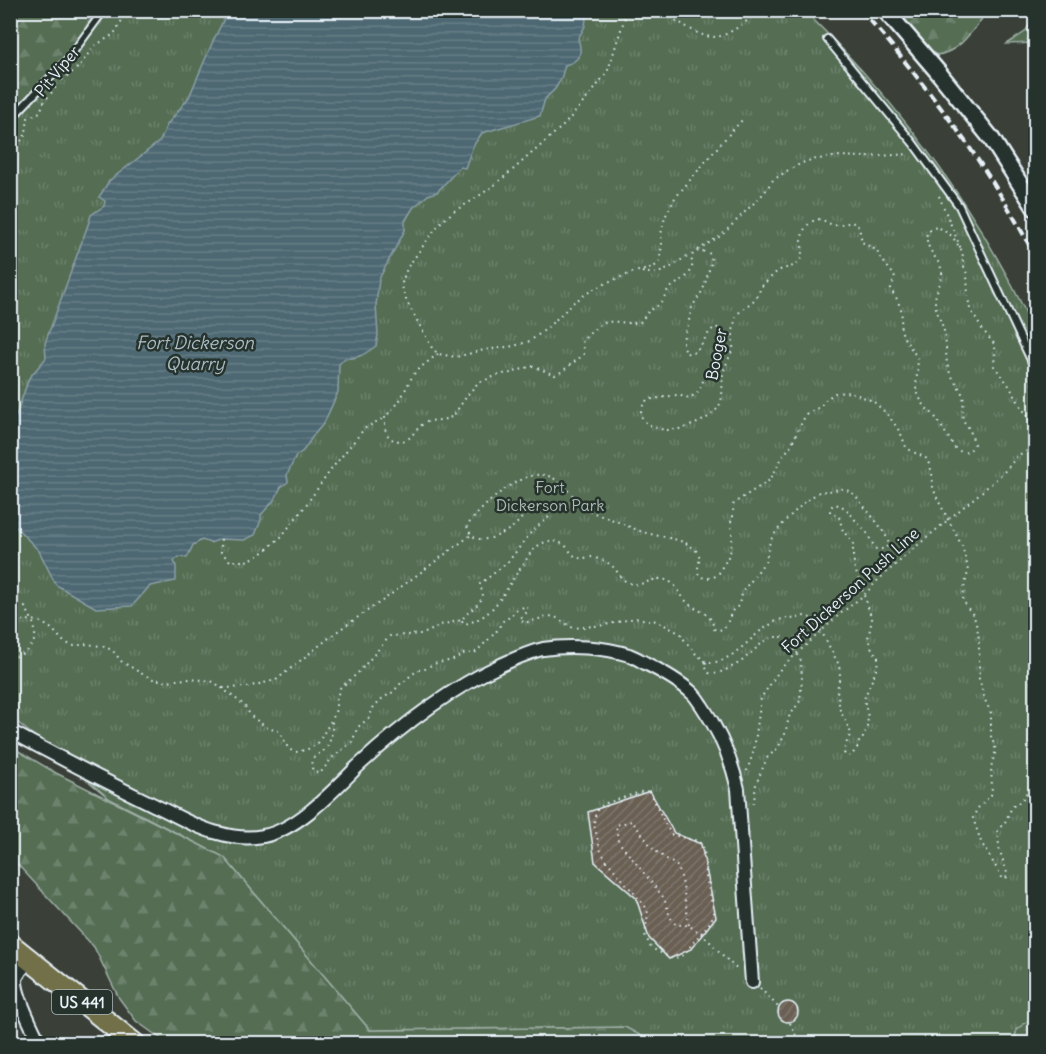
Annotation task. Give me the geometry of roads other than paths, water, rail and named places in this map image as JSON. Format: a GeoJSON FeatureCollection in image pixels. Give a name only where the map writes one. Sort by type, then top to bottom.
{"type":"FeatureCollection","features":[{"type":"Feature","properties":{"kind":"highway","name":"US 441"},"geometry":{"type":"LineString","coordinates":[[10,944],[114,1037],[135,1044]]}},
{"type":"Feature","properties":{"kind":"street"},"geometry":{"type":"LineString","coordinates":[[885,10],[991,138],[1035,209]]}},
{"type":"Feature","properties":{"kind":"street"},"geometry":{"type":"LineString","coordinates":[[10,731],[193,824],[217,833],[241,837],[264,836],[287,827],[306,814],[420,713],[484,673],[542,649],[571,647],[629,655],[661,671],[693,693],[711,719],[733,766],[738,789],[752,981]]}},
{"type":"Feature","properties":{"kind":"street"},"geometry":{"type":"LineString","coordinates":[[30,960],[16,980],[27,1017],[40,1044]]}},
{"type":"Feature","properties":{"kind":"lane"},"geometry":{"type":"LineString","coordinates":[[10,120],[68,59],[104,10]]}},
{"type":"Feature","properties":{"kind":"lane"},"geometry":{"type":"LineString","coordinates":[[826,39],[919,152],[959,206],[1035,371]]}},
{"type":"Feature","properties":{"kind":"water","name":"Fort Dickerson Quarry"},"geometry":{"type":"Polygon","coordinates":[[[226,11],[587,11],[585,26],[578,39],[579,56],[565,65],[561,79],[545,99],[540,116],[482,133],[473,146],[465,168],[460,167],[437,192],[428,195],[413,208],[405,221],[405,230],[379,279],[376,346],[357,357],[345,358],[339,364],[338,392],[324,423],[303,451],[296,456],[287,475],[288,482],[281,487],[275,499],[261,515],[255,535],[244,540],[221,539],[210,543],[202,540],[193,545],[187,558],[179,557],[174,561],[176,581],[150,586],[132,606],[96,608],[56,585],[39,551],[11,522],[11,430],[29,378],[46,358],[45,343],[91,215],[104,206],[105,201],[99,197],[109,181],[160,141],[167,125],[189,97],[226,11]]]}},
{"type":"Feature","properties":{"kind":"railway"},"geometry":{"type":"LineString","coordinates":[[860,10],[898,54],[967,144],[1010,211],[1036,258]]}},
{"type":"Feature","properties":{"kind":"park label","name":"Fort Dickerson Park"},"geometry":{"type":"Point","coordinates":[550,496]}}]}
